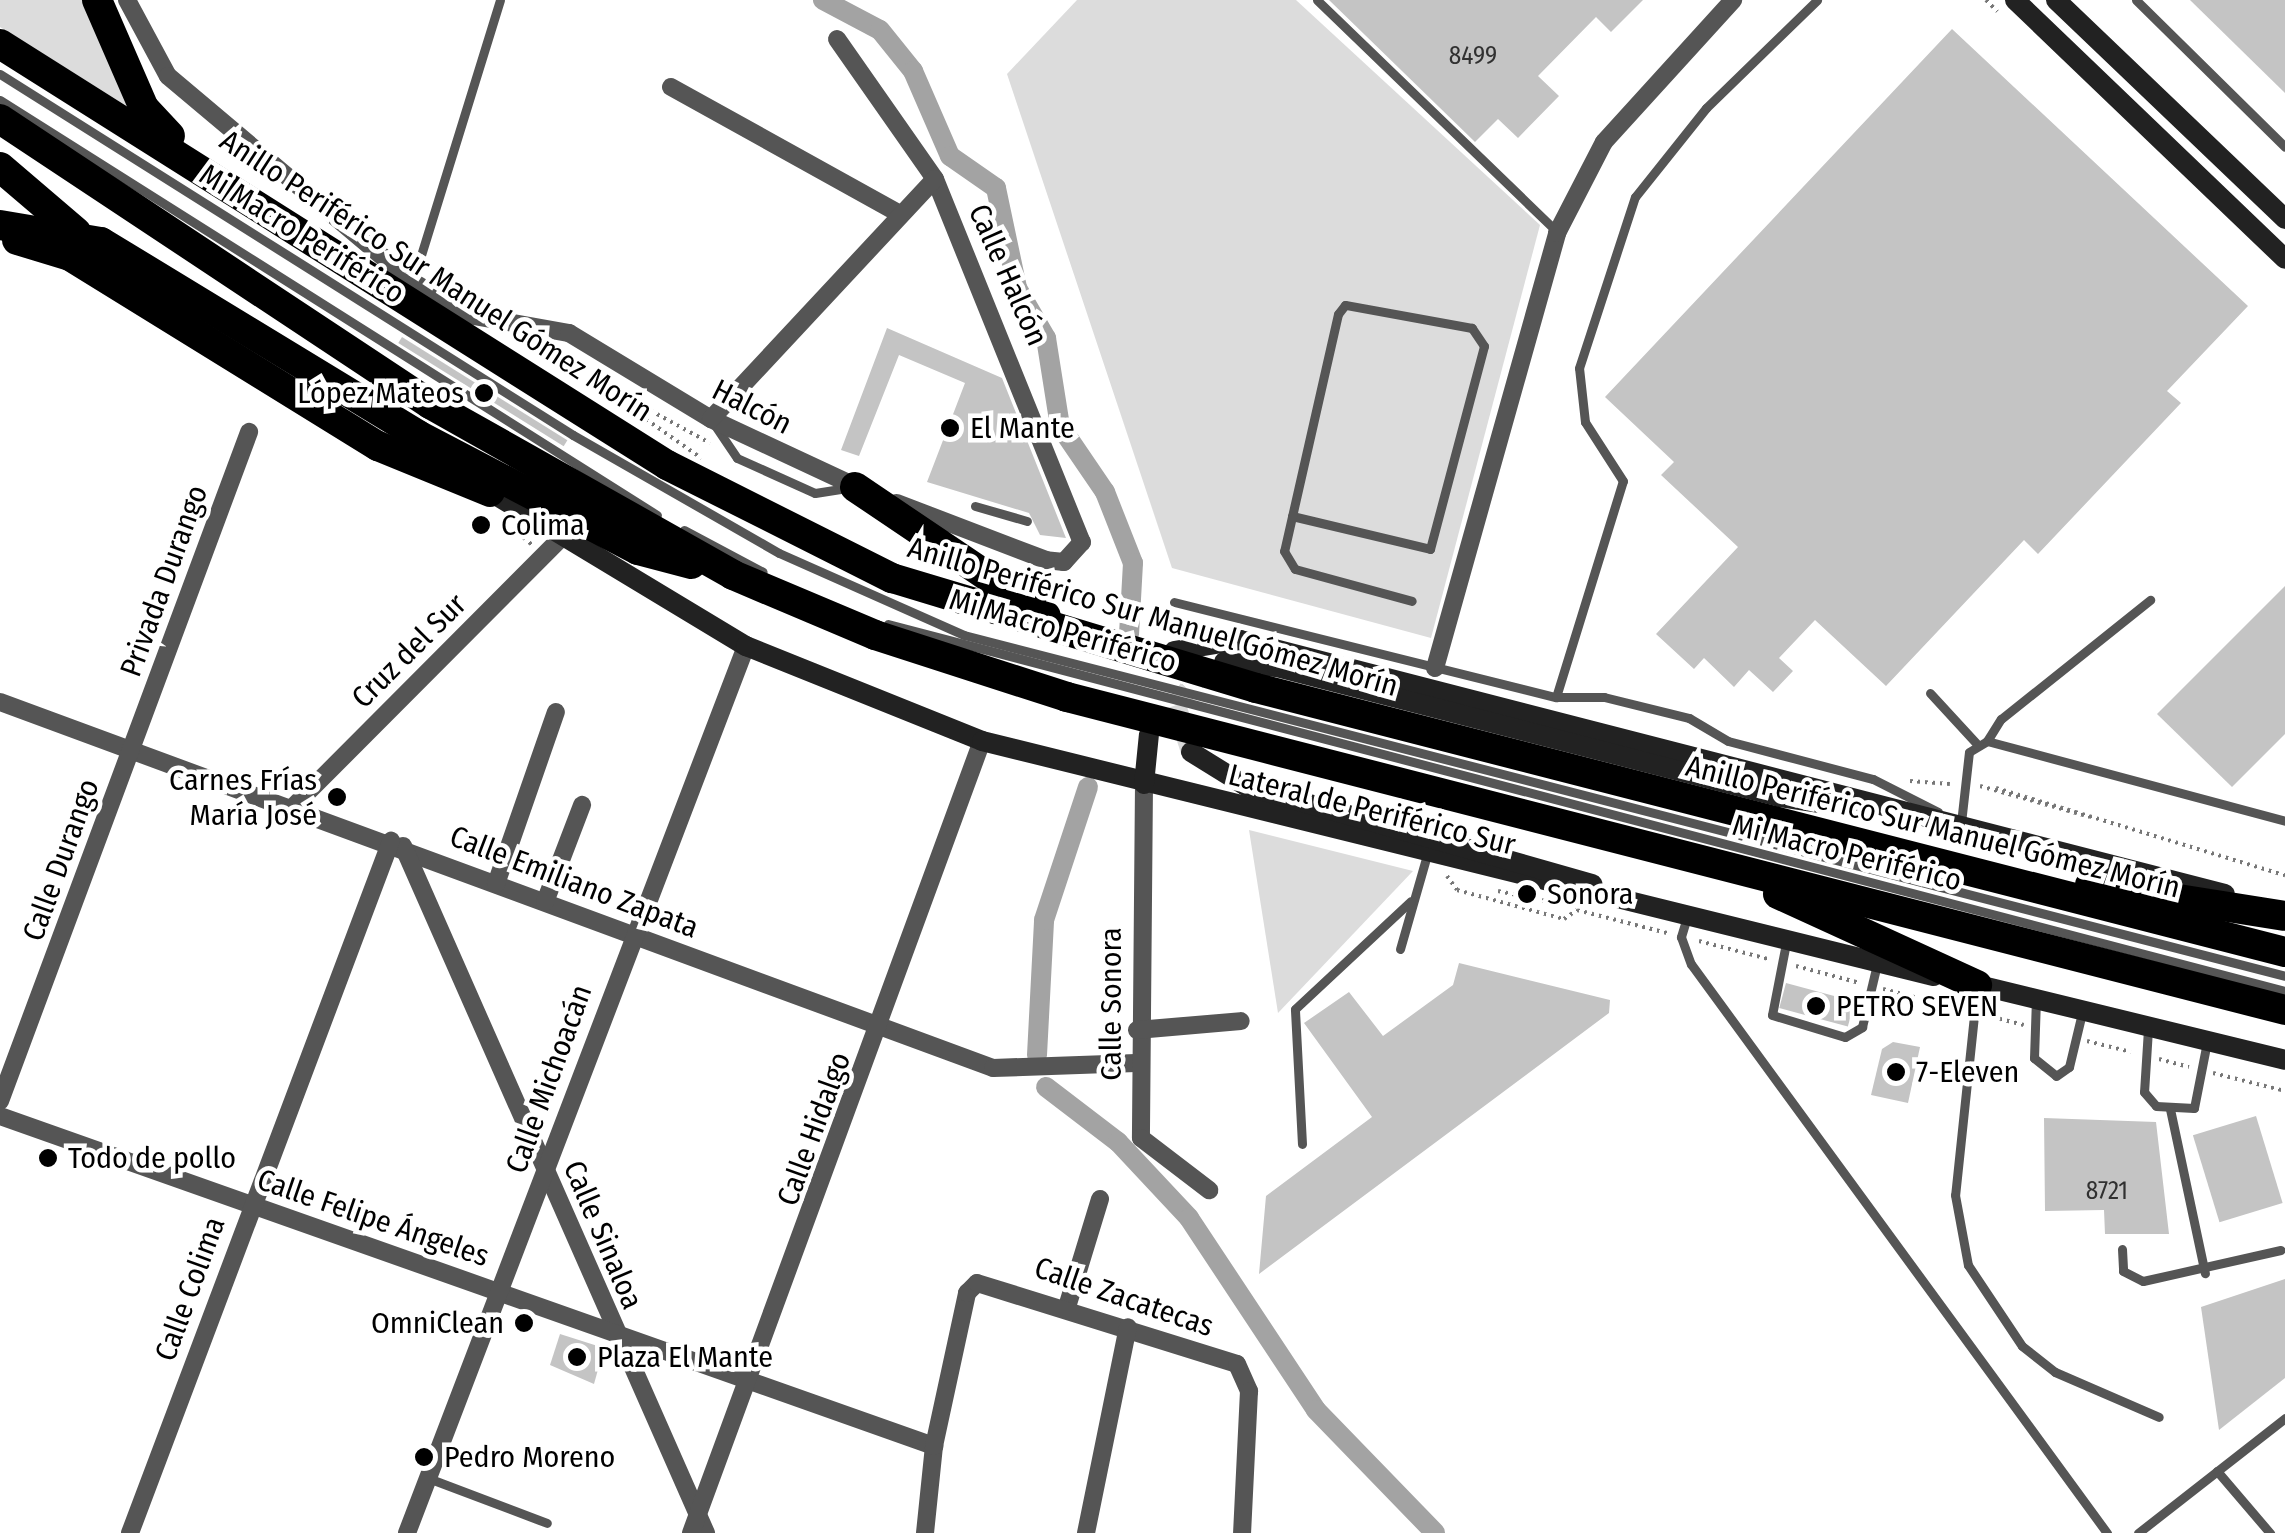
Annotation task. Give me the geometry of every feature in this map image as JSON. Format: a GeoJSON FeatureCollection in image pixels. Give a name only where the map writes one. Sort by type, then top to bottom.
{"type":"FeatureCollection","features":[{"type":"Feature","properties":{"kind":"highway"},"geometry":{"type":"LineString","coordinates":[[97,0],[144,108],[192,160]]}},
{"type":"Feature","properties":{"kind":"highway","name":"Anillo Periférico Sur Manuel Gómez Morín"},"geometry":{"type":"LineString","coordinates":[[0,44],[192,160],[323,248],[407,292],[770,523],[892,578],[1082,639],[1881,850],[2285,952]]}},
{"type":"Feature","properties":{"kind":"highway"},"geometry":{"type":"LineString","coordinates":[[0,119],[430,404]]}},
{"type":"Feature","properties":{"kind":"highway"},"geometry":{"type":"LineString","coordinates":[[0,148],[430,404],[732,575]]}},
{"type":"Feature","properties":{"kind":"highway"},"geometry":{"type":"LineString","coordinates":[[0,167],[177,309],[492,493]]}},
{"type":"Feature","properties":{"kind":"highway"},"geometry":{"type":"LineString","coordinates":[[0,226],[101,242],[418,435],[638,550],[732,575],[1067,698],[2285,1010]]}},
{"type":"Feature","properties":{"kind":"highway"},"geometry":{"type":"LineString","coordinates":[[0,240],[70,256],[298,402],[492,493]]}},
{"type":"Feature","properties":{"kind":"highway"},"geometry":{"type":"LineString","coordinates":[[418,435],[492,493]]}},
{"type":"Feature","properties":{"kind":"highway"},"geometry":{"type":"LineString","coordinates":[[855,487],[1082,639]]}},
{"type":"Feature","properties":{"kind":"highway"},"geometry":{"type":"LineString","coordinates":[[1881,850],[2285,913]]}},
{"type":"Feature","properties":{"kind":"highway"},"geometry":{"type":"LineString","coordinates":[[1706,861],[1974,998]]}},
{"type":"Feature","properties":{"kind":"street","name":"Halcón"},"geometry":{"type":"LineString","coordinates":[[126,0],[168,76],[407,292],[468,315],[570,333],[711,419],[855,487],[1046,560],[1077,554]]}},
{"type":"Feature","properties":{"kind":"street"},"geometry":{"type":"LineString","coordinates":[[1435,668],[1557,232],[1604,142],[1733,0]]}},
{"type":"Feature","properties":{"kind":"street"},"geometry":{"type":"LineString","coordinates":[[2015,0],[2285,259]]}},
{"type":"Feature","properties":{"kind":"street"},"geometry":{"type":"LineString","coordinates":[[2056,0],[2285,220]]}},
{"type":"Feature","properties":{"kind":"street","name":"Calle Halcón"},"geometry":{"type":"LineString","coordinates":[[838,39],[935,179],[1016,362],[1078,526],[1077,554]]}},
{"type":"Feature","properties":{"kind":"street"},"geometry":{"type":"LineString","coordinates":[[671,86],[900,214]]}},
{"type":"Feature","properties":{"kind":"street"},"geometry":{"type":"LineString","coordinates":[[711,419],[935,179]]}},
{"type":"Feature","properties":{"kind":"street","name":"Privada Durango"},"geometry":{"type":"LineString","coordinates":[[131,750],[249,432]]}},
{"type":"Feature","properties":{"kind":"street","name":"Lateral de Periférico Sur"},"geometry":{"type":"LineString","coordinates":[[492,493],[746,646],[982,741],[1424,861],[1664,912],[1684,927],[1783,953],[1877,964],[1974,998],[2036,998],[2285,1060]]}},
{"type":"Feature","properties":{"kind":"street","name":"Cruz del Sur"},"geometry":{"type":"LineString","coordinates":[[294,806],[564,536]]}},
{"type":"Feature","properties":{"kind":"street"},"geometry":{"type":"LineString","coordinates":[[1174,651],[1240,640],[1963,824],[2285,913]]}},
{"type":"Feature","properties":{"kind":"street","name":"Calle Michoacán"},"geometry":{"type":"LineString","coordinates":[[407,1533],[632,934],[746,646]]}},
{"type":"Feature","properties":{"kind":"street"},"geometry":{"type":"LineString","coordinates":[[1224,662],[1277,667],[1780,797],[1963,824]]}},
{"type":"Feature","properties":{"kind":"street","name":"Calle Emiliano Zapata"},"geometry":{"type":"LineString","coordinates":[[0,702],[294,806],[993,1068],[1136,1063]]}},
{"type":"Feature","properties":{"kind":"street"},"geometry":{"type":"LineString","coordinates":[[496,884],[556,712]]}},
{"type":"Feature","properties":{"kind":"street"},"geometry":{"type":"LineString","coordinates":[[1144,784],[1148,734]]}},
{"type":"Feature","properties":{"kind":"street","name":"Calle Hidalgo"},"geometry":{"type":"LineString","coordinates":[[691,1533],[752,1381],[982,741]]}},
{"type":"Feature","properties":{"kind":"street","name":"Calle Durango"},"geometry":{"type":"LineString","coordinates":[[0,1101],[131,750]]}},
{"type":"Feature","properties":{"kind":"street"},"geometry":{"type":"LineString","coordinates":[[1191,752],[1246,786],[1536,863],[1664,912]]}},
{"type":"Feature","properties":{"kind":"street","name":"Calle Sonora"},"geometry":{"type":"LineString","coordinates":[[1144,784],[1136,1063],[1141,1138],[1209,1190]]}},
{"type":"Feature","properties":{"kind":"street"},"geometry":{"type":"LineString","coordinates":[[545,902],[582,805]]}},
{"type":"Feature","properties":{"kind":"street","name":"Calle Sinaloa"},"geometry":{"type":"LineString","coordinates":[[397,844],[706,1533]]}},
{"type":"Feature","properties":{"kind":"street","name":"Calle Colima"},"geometry":{"type":"LineString","coordinates":[[130,1533],[250,1204],[397,844]]}},
{"type":"Feature","properties":{"kind":"street"},"geometry":{"type":"LineString","coordinates":[[1137,1030],[1241,1020]]}},
{"type":"Feature","properties":{"kind":"street","name":"Calle Felipe Ángeles"},"geometry":{"type":"LineString","coordinates":[[0,1116],[614,1333]]}},
{"type":"Feature","properties":{"kind":"street"},"geometry":{"type":"LineString","coordinates":[[1067,1307],[1100,1199]]}},
{"type":"Feature","properties":{"kind":"street","name":"Calle Zacatecas"},"geometry":{"type":"LineString","coordinates":[[934,1446],[967,1293],[977,1283],[1067,1307],[1248,1375],[1242,1533]]}},
{"type":"Feature","properties":{"kind":"street"},"geometry":{"type":"LineString","coordinates":[[1086,1533],[1128,1327]]}},
{"type":"Feature","properties":{"kind":"street"},"geometry":{"type":"LineString","coordinates":[[614,1333],[934,1446],[925,1533]]}},
{"type":"Feature","properties":{"kind":"lane"},"geometry":{"type":"LineString","coordinates":[[407,292],[500,0]]}},
{"type":"Feature","properties":{"kind":"lane"},"geometry":{"type":"LineString","coordinates":[[1318,0],[1557,232]]}},
{"type":"Feature","properties":{"kind":"lane"},"geometry":{"type":"LineString","coordinates":[[1556,697],[1623,481],[1585,422],[1579,368],[1635,197],[1706,108],[1818,0]]}},
{"type":"Feature","properties":{"kind":"lane"},"geometry":{"type":"LineString","coordinates":[[2136,0],[2285,147]]}},
{"type":"Feature","properties":{"kind":"lane","name":"Mi Macro Periférico"},"geometry":{"type":"LineString","coordinates":[[0,74],[573,435],[778,554],[964,634],[2285,976]]}},
{"type":"Feature","properties":{"kind":"lane","name":"Mi Macro Periférico"},"geometry":{"type":"LineString","coordinates":[[0,100],[662,518],[873,620],[2285,991]]}},
{"type":"Feature","properties":{"kind":"lane"},"geometry":{"type":"LineString","coordinates":[[1292,516],[1430,549],[1482,335],[1345,305],[1292,516],[1284,552],[1294,569],[1412,601]]}},
{"type":"Feature","properties":{"kind":"lane"},"geometry":{"type":"LineString","coordinates":[[711,419],[737,458],[815,494],[855,487]]}},
{"type":"Feature","properties":{"kind":"lane"},"geometry":{"type":"LineString","coordinates":[[975,506],[1027,521]]}},
{"type":"Feature","properties":{"kind":"lane"},"geometry":{"type":"LineString","coordinates":[[1987,741],[2002,719],[2150,600]]}},
{"type":"Feature","properties":{"kind":"lane"},"geometry":{"type":"LineString","coordinates":[[1174,602],[1556,697],[1604,697],[1689,718],[1728,741],[1873,779],[1963,824],[1963,784],[1976,743]]}},
{"type":"Feature","properties":{"kind":"lane"},"geometry":{"type":"LineString","coordinates":[[1930,693],[1976,743]]}},
{"type":"Feature","properties":{"kind":"lane"},"geometry":{"type":"LineString","coordinates":[[1976,743],[1987,741],[2285,820]]}},
{"type":"Feature","properties":{"kind":"lane"},"geometry":{"type":"LineString","coordinates":[[1400,949],[1424,861]]}},
{"type":"Feature","properties":{"kind":"lane"},"geometry":{"type":"LineString","coordinates":[[1302,1144],[1296,1009],[1411,901]]}},
{"type":"Feature","properties":{"kind":"lane"},"geometry":{"type":"LineString","coordinates":[[1684,927],[2107,1533]]}},
{"type":"Feature","properties":{"kind":"lane"},"geometry":{"type":"LineString","coordinates":[[1783,953],[1770,1004],[1781,1022],[1856,1036],[1877,964]]}},
{"type":"Feature","properties":{"kind":"lane"},"geometry":{"type":"LineString","coordinates":[[1974,998],[1954,1196],[1968,1266],[2033,1355],[2160,1417]]}},
{"type":"Feature","properties":{"kind":"lane"},"geometry":{"type":"LineString","coordinates":[[2036,998],[2030,1026],[2034,1058],[2056,1076],[2069,1068],[2083,1010]]}},
{"type":"Feature","properties":{"kind":"lane"},"geometry":{"type":"LineString","coordinates":[[2148,1027],[2148,1101],[2170,1108],[2194,1108],[2207,1042]]}},
{"type":"Feature","properties":{"kind":"lane"},"geometry":{"type":"LineString","coordinates":[[2170,1108],[2205,1274]]}},
{"type":"Feature","properties":{"kind":"lane"},"geometry":{"type":"LineString","coordinates":[[2122,1249],[2130,1278],[2205,1274],[2280,1250]]}},
{"type":"Feature","properties":{"kind":"lane"},"geometry":{"type":"LineString","coordinates":[[2138,1533],[2285,1418]]}},
{"type":"Feature","properties":{"kind":"lane"},"geometry":{"type":"LineString","coordinates":[[2217,1471],[2270,1533]]}},
{"type":"Feature","properties":{"kind":"lane"},"geometry":{"type":"LineString","coordinates":[[428,1478],[547,1524]]}},
{"type":"Feature","properties":{"kind":"path"},"geometry":{"type":"LineString","coordinates":[[644,407],[737,458]]}},
{"type":"Feature","properties":{"kind":"path"},"geometry":{"type":"LineString","coordinates":[[510,532],[532,545]]}},
{"type":"Feature","properties":{"kind":"path"},"geometry":{"type":"LineString","coordinates":[[1873,779],[1996,788],[2285,876]]}},
{"type":"Feature","properties":{"kind":"path"},"geometry":{"type":"LineString","coordinates":[[1424,861],[1474,895],[1684,927],[1783,953],[1872,986],[1974,998],[2030,1026]]}},
{"type":"Feature","properties":{"kind":"path"},"geometry":{"type":"LineString","coordinates":[[2076,1038],[2285,1092]]}},
{"type":"Feature","properties":{"kind":"shaded area"},"geometry":{"type":"Polygon","coordinates":[[[0,0],[82,0],[130,108],[0,27],[0,0]]]}},
{"type":"Feature","properties":{"kind":"shaded area"},"geometry":{"type":"Polygon","coordinates":[[[1077,0],[1296,0],[1540,225],[1431,638],[1172,568],[1007,74],[1077,0]]]}},
{"type":"Feature","properties":{"kind":"shaded area"},"geometry":{"type":"Polygon","coordinates":[[[1249,830],[1413,871],[1278,1013],[1249,830]]]}},
{"type":"Feature","properties":{"kind":"building"},"geometry":{"type":"Polygon","coordinates":[[[1329,0],[1643,0],[1611,32],[1596,17],[1538,76],[1559,96],[1518,138],[1498,119],[1475,142],[1329,0]]]}},
{"type":"Feature","properties":{"kind":"building"},"geometry":{"type":"Polygon","coordinates":[[[2190,0],[2285,0],[2285,93],[2190,0]]]}},
{"type":"Feature","properties":{"kind":"building"},"geometry":{"type":"Polygon","coordinates":[[[1952,29],[2248,306],[2167,391],[2181,403],[2038,554],[2024,540],[1886,686],[1815,620],[1779,658],[1793,671],[1773,692],[1749,670],[1734,687],[1704,658],[1694,669],[1656,634],[1738,547],[1661,475],[1674,462],[1605,397],[1952,29]]]}},
{"type":"Feature","properties":{"kind":"building"},"geometry":{"type":"Polygon","coordinates":[[[887,328],[1002,378],[1066,538],[1040,535],[1029,513],[927,482],[965,383],[899,355],[859,456],[841,450],[887,328]]]}},
{"type":"Feature","properties":{"kind":"building"},"geometry":{"type":"Polygon","coordinates":[[[402,337],[567,440],[564,446],[398,343],[402,337]]]}},
{"type":"Feature","properties":{"kind":"building"},"geometry":{"type":"Polygon","coordinates":[[[2285,586],[2285,734],[2232,787],[2157,714],[2285,586]]]}},
{"type":"Feature","properties":{"kind":"building"},"geometry":{"type":"Polygon","coordinates":[[[1459,963],[1610,1000],[1609,1013],[1259,1274],[1266,1196],[1372,1117],[1304,1023],[1349,992],[1383,1036],[1453,985],[1459,963]]]}},
{"type":"Feature","properties":{"kind":"building","name":"PETRO SEVEN"},"geometry":{"type":"Polygon","coordinates":[[[1786,983],[1855,1001],[1848,1026],[1779,1008],[1786,983]]]}},
{"type":"Feature","properties":{"kind":"building","name":"7-Eleven"},"geometry":{"type":"Polygon","coordinates":[[[1893,1042],[1920,1047],[1908,1103],[1871,1095],[1882,1049],[1893,1042]]]}},
{"type":"Feature","properties":{"kind":"building"},"geometry":{"type":"Polygon","coordinates":[[[2256,1116],[2283,1203],[2219,1222],[2193,1135],[2256,1116]]]}},
{"type":"Feature","properties":{"kind":"building"},"geometry":{"type":"Polygon","coordinates":[[[2044,1118],[2156,1122],[2169,1234],[2105,1234],[2104,1210],[2045,1211],[2044,1118]]]}},
{"type":"Feature","properties":{"kind":"building"},"geometry":{"type":"Polygon","coordinates":[[[2285,1279],[2285,1378],[2219,1430],[2201,1307],[2285,1279]]]}},
{"type":"Feature","properties":{"kind":"building","name":"Plaza El Mante"},"geometry":{"type":"Polygon","coordinates":[[[560,1334],[604,1348],[594,1384],[550,1365],[560,1334]]]}},
{"type":"Feature","properties":{"kind":"waterway"},"geometry":{"type":"LineString","coordinates":[[823,0],[880,30],[913,71],[950,156],[996,188],[1017,288],[1046,338],[1060,426],[1105,492],[1133,563],[1129,634]]}},
{"type":"Feature","properties":{"kind":"waterway"},"geometry":{"type":"LineString","coordinates":[[1037,1055],[1044,920],[1088,787]]}},
{"type":"Feature","properties":{"kind":"waterway"},"geometry":{"type":"LineString","coordinates":[[1046,1087],[1118,1142],[1189,1218],[1316,1410],[1435,1533]]}},
{"type":"Feature","properties":{"kind":"tunnel"},"geometry":{"type":"LineString","coordinates":[[1191,752],[1176,705],[1208,666]]}},
{"type":"Feature","properties":{"kind":"place","name":"López Mateos"},"geometry":{"type":"Point","coordinates":[484,393]}},
{"type":"Feature","properties":{"kind":"place","name":"El Mante"},"geometry":{"type":"Point","coordinates":[950,428]}},
{"type":"Feature","properties":{"kind":"place","name":"Colima"},"geometry":{"type":"Point","coordinates":[481,525]}},
{"type":"Feature","properties":{"kind":"place","name":"Carnes Frías María José"},"geometry":{"type":"Point","coordinates":[337,797]}},
{"type":"Feature","properties":{"kind":"place","name":"Sonora"},"geometry":{"type":"Point","coordinates":[1527,894]}},
{"type":"Feature","properties":{"kind":"place","name":"PETRO SEVEN"},"geometry":{"type":"Point","coordinates":[1816,1006]}},
{"type":"Feature","properties":{"kind":"place","name":"7-Eleven"},"geometry":{"type":"Point","coordinates":[1896,1072]}},
{"type":"Feature","properties":{"kind":"place","name":"Todo de pollo"},"geometry":{"type":"Point","coordinates":[48,1158]}},
{"type":"Feature","properties":{"kind":"place","name":"OmniClean"},"geometry":{"type":"Point","coordinates":[524,1323]}},
{"type":"Feature","properties":{"kind":"place","name":"Plaza El Mante"},"geometry":{"type":"Point","coordinates":[577,1357]}},
{"type":"Feature","properties":{"kind":"place","name":"Pedro Moreno"},"geometry":{"type":"Point","coordinates":[424,1457]}}]}
